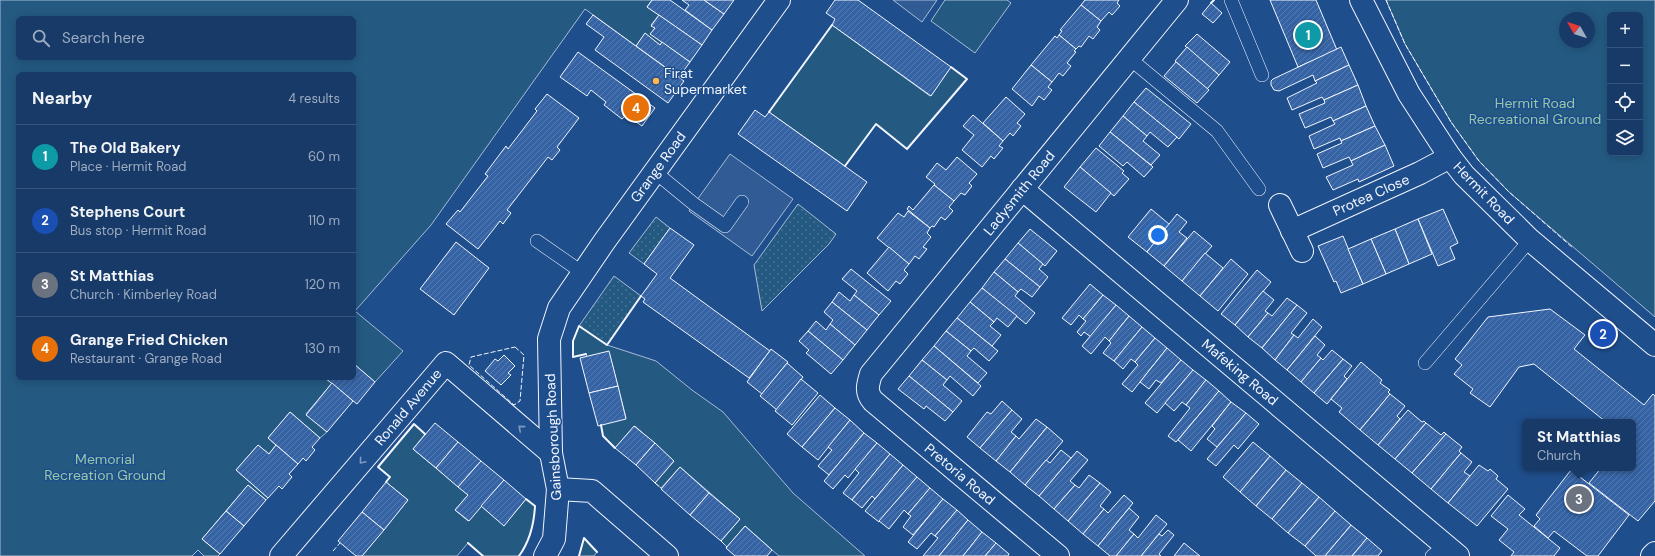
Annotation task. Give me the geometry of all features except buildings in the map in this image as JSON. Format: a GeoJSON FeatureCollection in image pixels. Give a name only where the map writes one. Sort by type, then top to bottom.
{"type":"FeatureCollection","features":[{"type":"Feature","properties":{"kind":"street","name":"Grange Road"},"geometry":{"type":"LineString","coordinates":[[549,339],[559,308],[778,0]]}},
{"type":"Feature","properties":{"kind":"street","name":"Ladysmith Road"},"geometry":{"type":"LineString","coordinates":[[867,388],[871,374],[1177,0]]}},
{"type":"Feature","properties":{"kind":"street","name":"Hermit Road"},"geometry":{"type":"LineString","coordinates":[[1361,0],[1409,94],[1450,157],[1464,175],[1530,240],[1655,345]]}},
{"type":"Feature","properties":{"kind":"street","name":"Protea Close"},"geometry":{"type":"LineString","coordinates":[[1292,231],[1420,173],[1450,157]]}},
{"type":"Feature","properties":{"kind":"street","name":"Mafeking Road"},"geometry":{"type":"LineString","coordinates":[[1022,189],[1445,552]]}},
{"type":"Feature","properties":{"kind":"street"},"geometry":{"type":"LineString","coordinates":[[1280,205],[1302,251]]}},
{"type":"Feature","properties":{"kind":"street","name":"Gainsborough Road"},"geometry":{"type":"LineString","coordinates":[[545,556],[554,539],[558,489],[551,453],[549,339]]}},
{"type":"Feature","properties":{"kind":"street","name":"Ronald Avenue"},"geometry":{"type":"LineString","coordinates":[[281,556],[446,363],[551,453]]}},
{"type":"Feature","properties":{"kind":"street","name":"Pretoria Road"},"geometry":{"type":"LineString","coordinates":[[867,388],[869,396],[873,401],[1058,556]]}},
{"type":"Feature","properties":{"kind":"street"},"geometry":{"type":"LineString","coordinates":[[558,489],[592,491],[667,556]]}},
{"type":"Feature","properties":{"kind":"lane"},"geometry":{"type":"LineString","coordinates":[[1231,0],[1262,75]]}},
{"type":"Feature","properties":{"kind":"lane"},"geometry":{"type":"LineString","coordinates":[[1129,58],[1217,131],[1259,189]]}},
{"type":"Feature","properties":{"kind":"lane"},"geometry":{"type":"LineString","coordinates":[[655,172],[694,204],[726,226],[742,202]]}},
{"type":"Feature","properties":{"kind":"lane"},"geometry":{"type":"LineString","coordinates":[[1425,363],[1530,240]]}},
{"type":"Feature","properties":{"kind":"lane"},"geometry":{"type":"LineString","coordinates":[[537,241],[583,273]]}},
{"type":"Feature","properties":{"kind":"green space","name":"Memorial Recreation Ground"},"geometry":{"type":"Polygon","coordinates":[[[0,0],[652,0],[647,7],[659,15],[651,25],[655,28],[651,34],[662,42],[660,45],[645,34],[636,46],[585,9],[431,225],[356,310],[356,72],[16,72],[16,380],[328,380],[332,383],[306,414],[327,432],[320,438],[290,412],[268,438],[276,445],[269,454],[258,445],[236,470],[268,498],[266,500],[248,485],[202,539],[220,554],[218,556],[204,556],[198,550],[192,556],[0,556],[0,0]]]}},
{"type":"Feature","properties":{"kind":"green space"},"geometry":{"type":"Polygon","coordinates":[[[945,0],[1007,0],[1011,3],[975,53],[931,21],[945,0]]]}},
{"type":"Feature","properties":{"kind":"green space","name":"Hermit Road Recreational Ground"},"geometry":{"type":"Polygon","coordinates":[[[1386,0],[1655,0],[1655,317],[1509,192],[1479,161],[1451,122],[1405,44],[1386,0]]]}},
{"type":"Feature","properties":{"kind":"green space"},"geometry":{"type":"Polygon","coordinates":[[[832,25],[930,96],[951,67],[967,79],[907,149],[876,124],[845,166],[769,112],[832,25]]]}},
{"type":"Feature","properties":{"kind":"green space"},"geometry":{"type":"Polygon","coordinates":[[[798,204],[836,234],[829,244],[762,311],[754,265],[798,204]]]}},
{"type":"Feature","properties":{"kind":"green space"},"geometry":{"type":"Polygon","coordinates":[[[656,217],[670,228],[644,264],[629,253],[656,217]]]}},
{"type":"Feature","properties":{"kind":"green space"},"geometry":{"type":"Polygon","coordinates":[[[614,276],[641,296],[607,345],[579,326],[614,276]]]}},
{"type":"Feature","properties":{"kind":"green space","name":"Memorial Recreation Ground"},"geometry":{"type":"Polygon","coordinates":[[[356,312],[403,351],[375,382],[356,366],[356,312]]]}},
{"type":"Feature","properties":{"kind":"green space"},"geometry":{"type":"Polygon","coordinates":[[[579,326],[607,345],[656,361],[692,390],[723,412],[793,493],[865,556],[779,556],[745,526],[727,547],[721,541],[740,519],[680,467],[661,488],[655,483],[674,461],[635,426],[615,448],[603,436],[601,425],[626,418],[609,352],[587,357],[586,354],[573,357],[573,341],[579,326]]]}},
{"type":"Feature","properties":{"kind":"green space"},"geometry":{"type":"Polygon","coordinates":[[[414,424],[425,434],[413,449],[468,495],[455,510],[468,521],[481,506],[504,525],[526,499],[535,506],[531,532],[519,556],[483,556],[468,543],[457,556],[362,556],[408,500],[386,482],[390,477],[378,467],[414,424]]]}},
{"type":"Feature","properties":{"kind":"green space"},"geometry":{"type":"Polygon","coordinates":[[[584,538],[597,552],[594,556],[579,556],[584,538]]]}},
{"type":"Feature","properties":{"kind":"shaded area"},"geometry":{"type":"Polygon","coordinates":[[[893,0],[937,0],[922,22],[893,0]]]}},
{"type":"Feature","properties":{"kind":"shaded area"},"geometry":{"type":"Polygon","coordinates":[[[730,154],[793,199],[752,256],[689,211],[730,154]]]}},
{"type":"Feature","properties":{"kind":"fence"},"geometry":{"type":"LineString","coordinates":[[1386,0],[1405,44],[1451,122],[1479,161],[1509,192],[1573,248]]}},
{"type":"Feature","properties":{"kind":"fence"},"geometry":{"type":"LineString","coordinates":[[515,347],[524,355],[520,401],[514,405],[469,365],[471,357],[515,347]]}},
{"type":"Feature","properties":{"kind":"fence"},"geometry":{"type":"LineString","coordinates":[[655,483],[661,488]]}},
{"type":"Feature","properties":{"kind":"fence"},"geometry":{"type":"LineString","coordinates":[[721,541],[727,547]]}},
{"type":"Feature","properties":{"kind":"fence"},"geometry":{"type":"LineString","coordinates":[[333,551],[340,543]]}},
{"type":"Feature","properties":{"kind":"wall"},"geometry":{"type":"LineString","coordinates":[[1211,3],[1214,0]]}},
{"type":"Feature","properties":{"kind":"wall"},"geometry":{"type":"LineString","coordinates":[[769,112],[832,25]]}},
{"type":"Feature","properties":{"kind":"wall"},"geometry":{"type":"LineString","coordinates":[[845,166],[876,124],[907,149],[967,79],[951,67]]}},
{"type":"Feature","properties":{"kind":"wall"},"geometry":{"type":"LineString","coordinates":[[586,354],[573,357],[573,341],[579,326],[607,345],[641,296]]}},
{"type":"Feature","properties":{"kind":"wall"},"geometry":{"type":"LineString","coordinates":[[386,482],[390,477],[378,467],[414,424],[425,434]]}},
{"type":"Feature","properties":{"kind":"wall"},"geometry":{"type":"LineString","coordinates":[[601,425],[603,436],[615,448]]}},
{"type":"Feature","properties":{"kind":"wall"},"geometry":{"type":"LineString","coordinates":[[519,556],[529,538],[535,506],[526,499]]}},
{"type":"Feature","properties":{"kind":"wall"},"geometry":{"type":"LineString","coordinates":[[579,556],[584,538],[597,552]]}},
{"type":"Feature","properties":{"kind":"wall"},"geometry":{"type":"LineString","coordinates":[[468,543],[483,556]]}},
{"type":"Feature","properties":{"kind":"place","name":"The Old Bakery"},"geometry":{"type":"Point","coordinates":[1308,35]}},
{"type":"Feature","properties":{"kind":"place","name":"Firat Supermarket"},"geometry":{"type":"Point","coordinates":[656,81]}},
{"type":"Feature","properties":{"kind":"place","name":"Grange Fried Chicken"},"geometry":{"type":"Point","coordinates":[636,108]}},
{"type":"Feature","properties":{"kind":"place","name":"Stephens Court"},"geometry":{"type":"Point","coordinates":[1603,334]}},
{"type":"Feature","properties":{"kind":"place","name":"St Matthias"},"geometry":{"type":"Point","coordinates":[1579,499]}}]}
